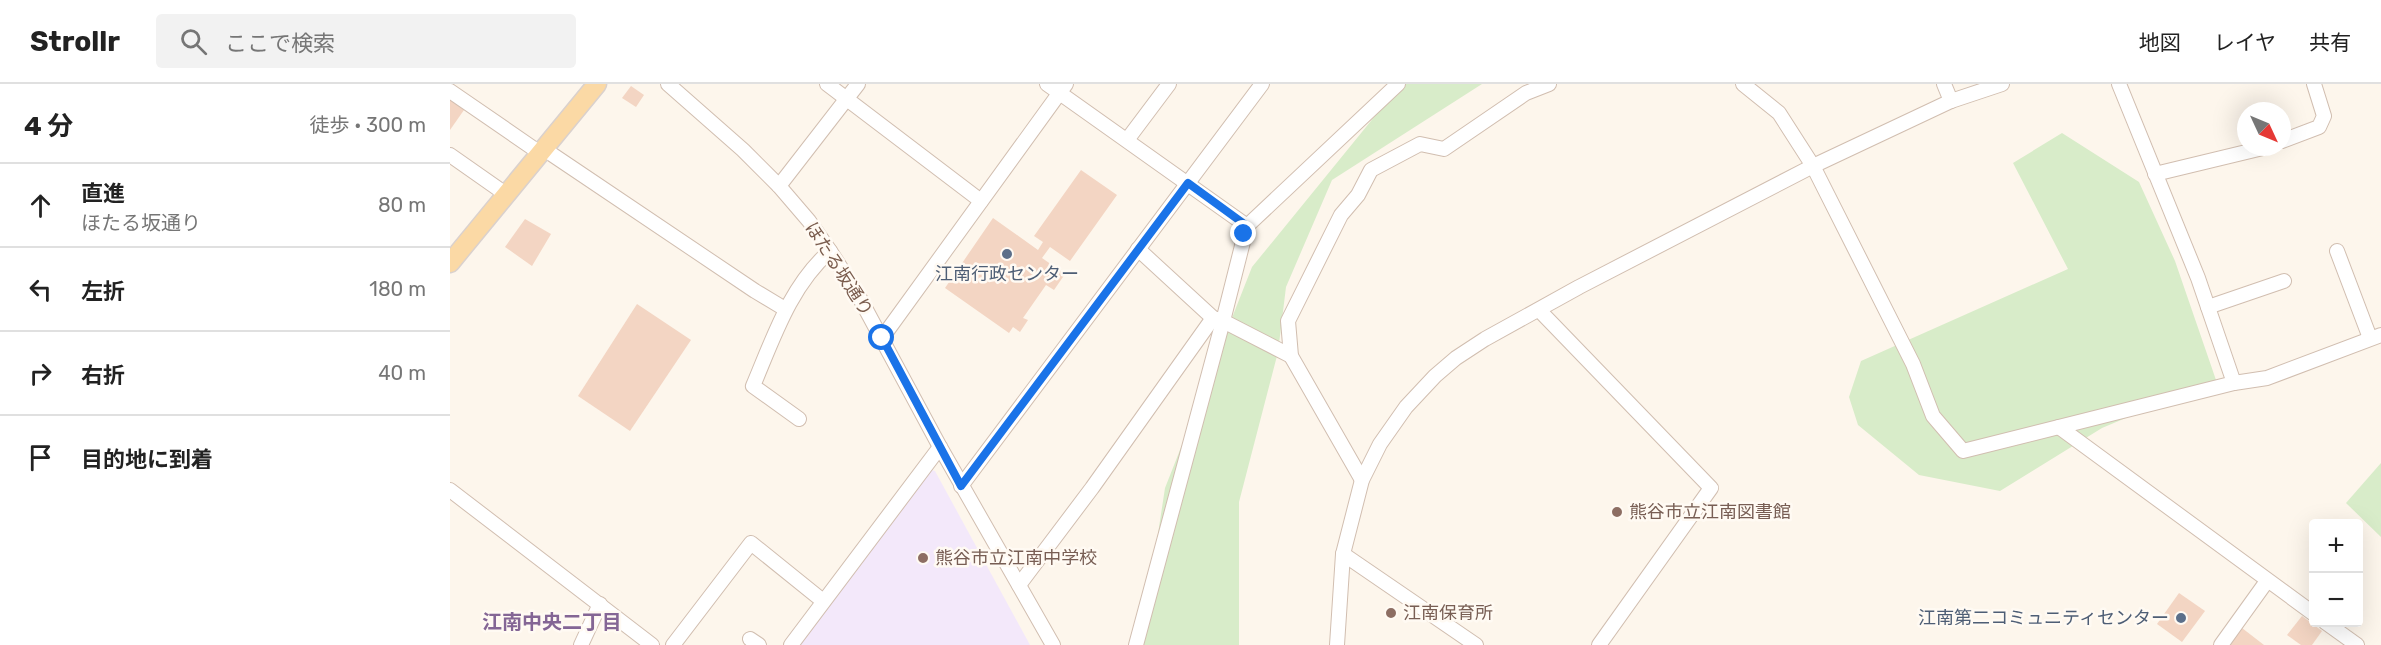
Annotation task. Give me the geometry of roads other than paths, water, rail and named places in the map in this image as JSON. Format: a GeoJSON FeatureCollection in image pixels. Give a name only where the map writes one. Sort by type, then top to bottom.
{"type":"FeatureCollection","features":[{"type":"Feature","properties":{"kind":"main road"},"geometry":{"type":"LineString","coordinates":[[453,256],[507,195],[597,84]]}},
{"type":"Feature","properties":{"kind":"street"},"geometry":{"type":"LineString","coordinates":[[467,84],[454,94],[785,309]]}},
{"type":"Feature","properties":{"kind":"street","name":"ほたる坂通り"},"geometry":{"type":"LineString","coordinates":[[668,84],[743,150],[779,186],[809,221],[830,251],[857,293],[961,486],[1053,645]]}},
{"type":"Feature","properties":{"kind":"street"},"geometry":{"type":"LineString","coordinates":[[827,84],[981,201]]}},
{"type":"Feature","properties":{"kind":"street"},"geometry":{"type":"LineString","coordinates":[[779,186],[858,84]]}},
{"type":"Feature","properties":{"kind":"street"},"geometry":{"type":"LineString","coordinates":[[1047,84],[1063,88],[1127,140],[1247,226]]}},
{"type":"Feature","properties":{"kind":"street"},"geometry":{"type":"LineString","coordinates":[[1127,140],[1169,84]]}},
{"type":"Feature","properties":{"kind":"street"},"geometry":{"type":"LineString","coordinates":[[961,486],[1262,84]]}},
{"type":"Feature","properties":{"kind":"street"},"geometry":{"type":"LineString","coordinates":[[1136,645],[1218,319],[1247,226],[1398,84]]}},
{"type":"Feature","properties":{"kind":"street"},"geometry":{"type":"LineString","coordinates":[[1362,480],[1291,356],[1288,321],[1341,215],[1358,195],[1371,170],[1420,144],[1444,149],[1526,93],[1549,84]]}},
{"type":"Feature","properties":{"kind":"street"},"geometry":{"type":"LineString","coordinates":[[1743,84],[1779,113],[1813,166],[1913,364],[1932,416],[1963,451],[2234,383],[2267,378],[2375,337],[2337,251]]}},
{"type":"Feature","properties":{"kind":"street"},"geometry":{"type":"LineString","coordinates":[[1944,84],[1951,101]]}},
{"type":"Feature","properties":{"kind":"street"},"geometry":{"type":"LineString","coordinates":[[1337,645],[1342,554],[1362,480],[1391,428],[1406,407],[1435,375],[1485,339],[1579,287],[1813,166],[1951,101],[2002,84]]}},
{"type":"Feature","properties":{"kind":"street"},"geometry":{"type":"LineString","coordinates":[[2119,84],[2208,307],[2234,383]]}},
{"type":"Feature","properties":{"kind":"street"},"geometry":{"type":"LineString","coordinates":[[2291,138],[2319,127],[2324,116],[2314,84]]}},
{"type":"Feature","properties":{"kind":"street"},"geometry":{"type":"LineString","coordinates":[[882,338],[1063,88]]}},
{"type":"Feature","properties":{"kind":"street"},"geometry":{"type":"LineString","coordinates":[[2155,174],[2237,154]]}},
{"type":"Feature","properties":{"kind":"street"},"geometry":{"type":"LineString","coordinates":[[450,155],[507,195]]}},
{"type":"Feature","properties":{"kind":"street"},"geometry":{"type":"LineString","coordinates":[[1138,249],[1218,319],[1291,356]]}},
{"type":"Feature","properties":{"kind":"street"},"geometry":{"type":"LineString","coordinates":[[799,419],[753,387],[785,309],[817,263],[830,251]]}},
{"type":"Feature","properties":{"kind":"street"},"geometry":{"type":"LineString","coordinates":[[2208,307],[2284,280]]}},
{"type":"Feature","properties":{"kind":"street"},"geometry":{"type":"LineString","coordinates":[[1539,310],[1711,489],[1599,645]]}},
{"type":"Feature","properties":{"kind":"street"},"geometry":{"type":"LineString","coordinates":[[1019,585],[1218,319]]}},
{"type":"Feature","properties":{"kind":"street"},"geometry":{"type":"LineString","coordinates":[[2059,427],[2309,611]]}},
{"type":"Feature","properties":{"kind":"street"},"geometry":{"type":"LineString","coordinates":[[790,645],[940,447]]}},
{"type":"Feature","properties":{"kind":"street"},"geometry":{"type":"LineString","coordinates":[[450,490],[652,645]]}},
{"type":"Feature","properties":{"kind":"street"},"geometry":{"type":"LineString","coordinates":[[673,645],[751,543],[823,601]]}},
{"type":"Feature","properties":{"kind":"street"},"geometry":{"type":"LineString","coordinates":[[1342,554],[1476,645]]}},
{"type":"Feature","properties":{"kind":"street"},"geometry":{"type":"LineString","coordinates":[[2221,645],[2267,582]]}},
{"type":"Feature","properties":{"kind":"street"},"geometry":{"type":"LineString","coordinates":[[581,645],[600,604]]}},
{"type":"Feature","properties":{"kind":"street"},"geometry":{"type":"LineString","coordinates":[[2332,627],[2357,645]]}},
{"type":"Feature","properties":{"kind":"place","name":"江南行政センター"},"geometry":{"type":"Point","coordinates":[1007,254]}},
{"type":"Feature","properties":{"kind":"place","name":"熊谷市立江南図書館"},"geometry":{"type":"Point","coordinates":[1617,512]}},
{"type":"Feature","properties":{"kind":"place","name":"熊谷市立江南中学校"},"geometry":{"type":"Point","coordinates":[923,558]}},
{"type":"Feature","properties":{"kind":"place","name":"江南保育所"},"geometry":{"type":"Point","coordinates":[1391,613]}},
{"type":"Feature","properties":{"kind":"place","name":"江南第二コミュニティセンター"},"geometry":{"type":"Point","coordinates":[2181,618]}},
{"type":"Feature","properties":{"kind":"district","name":"江南中央二丁目"},"geometry":{"type":"Point","coordinates":[552,622]}}]}
